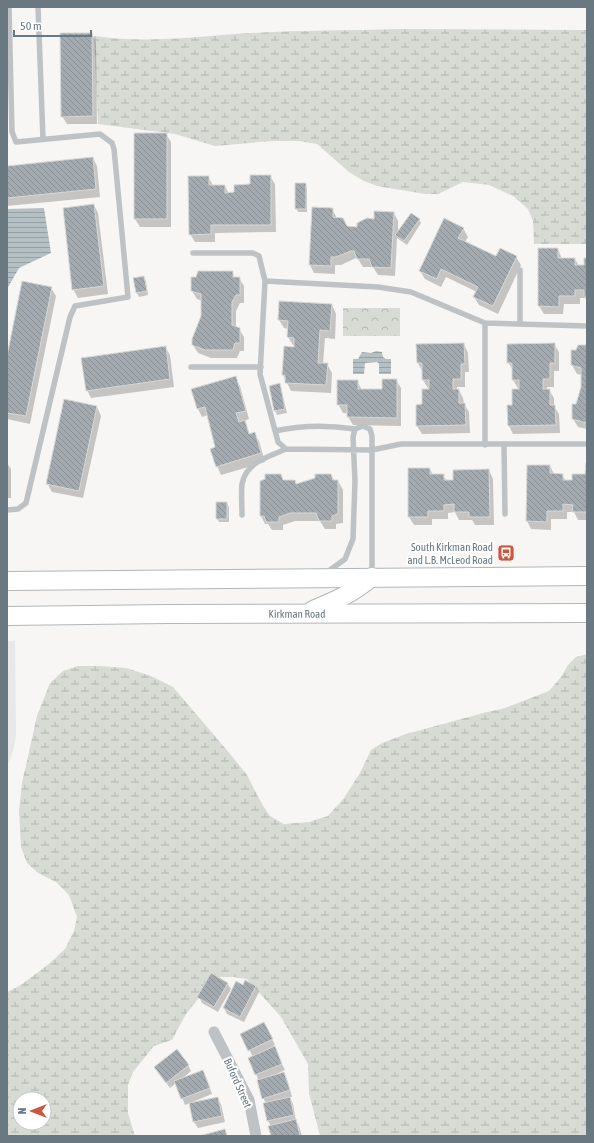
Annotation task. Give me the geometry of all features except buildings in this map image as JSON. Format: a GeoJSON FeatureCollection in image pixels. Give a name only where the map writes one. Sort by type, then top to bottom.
{"type":"FeatureCollection","features":[{"type":"Feature","properties":{"kind":"main road"},"geometry":{"type":"LineString","coordinates":[[7,580],[587,576]]}},
{"type":"Feature","properties":{"kind":"main road"},"geometry":{"type":"LineString","coordinates":[[303,614],[342,598],[359,588],[372,577]]}},
{"type":"Feature","properties":{"kind":"main road","name":"Kirkman Road"},"geometry":{"type":"LineString","coordinates":[[7,616],[587,613]]}},
{"type":"Feature","properties":{"kind":"street","name":"Buford Street"},"geometry":{"type":"LineString","coordinates":[[214,1032],[249,1100],[256,1136]]}},
{"type":"Feature","properties":{"kind":"lane"},"geometry":{"type":"LineString","coordinates":[[7,510],[18,509],[26,503],[70,317],[75,306],[128,297],[114,149],[112,142],[100,134],[16,142],[12,132],[9,7]]}},
{"type":"Feature","properties":{"kind":"lane"},"geometry":{"type":"LineString","coordinates":[[38,7],[43,139]]}},
{"type":"Feature","properties":{"kind":"lane"},"geometry":{"type":"LineString","coordinates":[[193,253],[253,253],[259,256],[265,280],[260,374],[278,442],[286,449]]}},
{"type":"Feature","properties":{"kind":"lane"},"geometry":{"type":"LineString","coordinates":[[520,270],[520,324]]}},
{"type":"Feature","properties":{"kind":"lane"},"geometry":{"type":"LineString","coordinates":[[265,280],[378,287],[411,292],[485,323],[587,326]]}},
{"type":"Feature","properties":{"kind":"lane"},"geometry":{"type":"LineString","coordinates":[[485,323],[486,445]]}},
{"type":"Feature","properties":{"kind":"lane"},"geometry":{"type":"LineString","coordinates":[[191,367],[261,367]]}},
{"type":"Feature","properties":{"kind":"lane"},"geometry":{"type":"LineString","coordinates":[[275,431],[292,427],[338,426],[356,428],[363,426],[370,429],[372,436],[372,577]]}},
{"type":"Feature","properties":{"kind":"lane"},"geometry":{"type":"LineString","coordinates":[[319,577],[330,571],[344,559],[353,539],[353,436],[356,428]]}},
{"type":"Feature","properties":{"kind":"lane"},"geometry":{"type":"LineString","coordinates":[[242,515],[242,483],[248,468],[258,461],[286,449],[354,451],[372,450],[400,444],[587,444]]}},
{"type":"Feature","properties":{"kind":"lane"},"geometry":{"type":"LineString","coordinates":[[504,445],[505,514]]}},
{"type":"Feature","properties":{"kind":"shaded area"},"geometry":{"type":"Polygon","coordinates":[[[44,208],[51,253],[19,268],[7,289],[7,209],[44,208]]]}},
{"type":"Feature","properties":{"kind":"shaded area"},"geometry":{"type":"Polygon","coordinates":[[[376,351],[382,352],[383,357],[386,359],[391,359],[391,374],[379,374],[379,364],[377,362],[365,363],[364,374],[353,374],[353,359],[358,359],[362,352],[371,353],[376,351]]]}},
{"type":"Feature","properties":{"kind":"shaded area"},"geometry":{"type":"Polygon","coordinates":[[[7,641],[15,641],[16,736],[13,751],[7,767],[7,641]]]}},
{"type":"Feature","properties":{"kind":"green space"},"geometry":{"type":"Polygon","coordinates":[[[399,29],[587,30],[587,244],[534,244],[533,221],[528,209],[513,196],[489,185],[463,182],[438,194],[425,194],[377,186],[364,181],[349,172],[317,144],[299,141],[272,141],[215,146],[175,134],[98,124],[94,36],[134,39],[173,39],[270,32],[399,29]]]}},
{"type":"Feature","properties":{"kind":"green space"},"geometry":{"type":"Polygon","coordinates":[[[343,308],[400,308],[400,336],[343,336],[343,308]]]}},
{"type":"Feature","properties":{"kind":"green space"},"geometry":{"type":"Polygon","coordinates":[[[587,654],[587,1136],[320,1136],[309,1093],[308,1064],[281,1017],[247,979],[221,977],[211,983],[186,1014],[172,1040],[154,1046],[133,1072],[128,1085],[128,1113],[135,1136],[7,1136],[7,992],[21,985],[50,963],[65,949],[74,931],[77,917],[69,895],[56,882],[38,873],[27,863],[21,847],[19,811],[22,783],[37,716],[50,683],[63,671],[78,666],[126,668],[151,676],[173,687],[247,775],[270,816],[284,824],[309,822],[328,816],[344,798],[360,773],[371,750],[382,743],[406,734],[502,709],[549,691],[561,677],[568,665],[576,657],[587,654]]]}},
{"type":"Feature","properties":{"kind":"place","name":"South Kirkman Road and L.B. McLeod Road"},"geometry":{"type":"Point","coordinates":[506,553]}}]}
